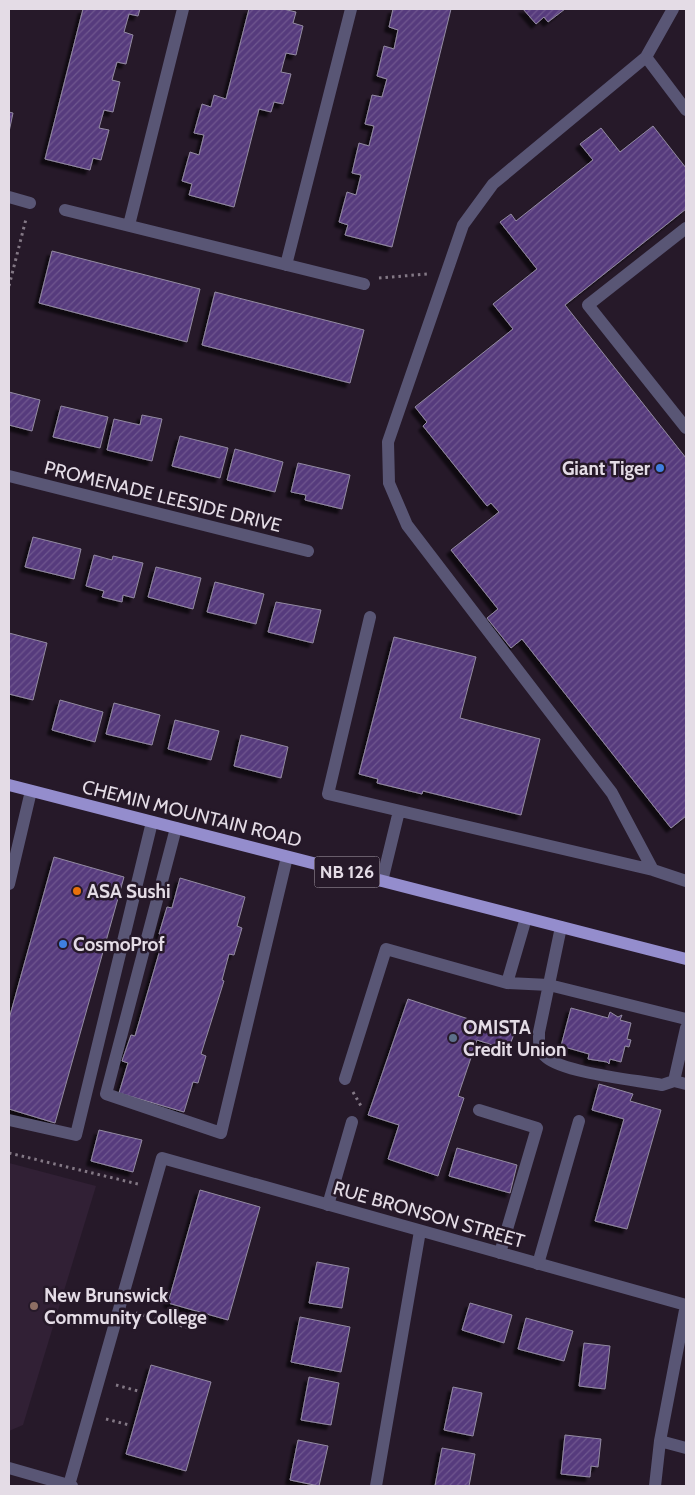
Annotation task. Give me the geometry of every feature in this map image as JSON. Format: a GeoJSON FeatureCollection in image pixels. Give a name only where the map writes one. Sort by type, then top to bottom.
{"type":"FeatureCollection","features":[{"type":"Feature","properties":{"kind":"main road","name":"CHEMIN MOUNTAIN ROAD"},"geometry":{"type":"LineString","coordinates":[[9,785],[686,959]]}},
{"type":"Feature","properties":{"kind":"street"},"geometry":{"type":"LineString","coordinates":[[129,225],[183,9]]}},
{"type":"Feature","properties":{"kind":"street"},"geometry":{"type":"LineString","coordinates":[[286,265],[351,9]]}},
{"type":"Feature","properties":{"kind":"street"},"geometry":{"type":"LineString","coordinates":[[653,870],[612,793],[407,525],[389,483],[388,442],[463,225],[493,184],[646,57],[673,9]]}},
{"type":"Feature","properties":{"kind":"street"},"geometry":{"type":"LineString","coordinates":[[646,57],[686,110]]}},
{"type":"Feature","properties":{"kind":"street"},"geometry":{"type":"LineString","coordinates":[[9,197],[30,203]]}},
{"type":"Feature","properties":{"kind":"street"},"geometry":{"type":"LineString","coordinates":[[65,210],[364,284]]}},
{"type":"Feature","properties":{"kind":"street"},"geometry":{"type":"LineString","coordinates":[[686,228],[588,305],[686,428]]}},
{"type":"Feature","properties":{"kind":"street","name":"PROMENADE LEESIDE DRIVE"},"geometry":{"type":"LineString","coordinates":[[9,476],[308,551]]}},
{"type":"Feature","properties":{"kind":"street"},"geometry":{"type":"LineString","coordinates":[[370,618],[328,794],[653,870],[686,881]]}},
{"type":"Feature","properties":{"kind":"street"},"geometry":{"type":"LineString","coordinates":[[9,884],[31,791]]}},
{"type":"Feature","properties":{"kind":"street"},"geometry":{"type":"LineString","coordinates":[[382,881],[399,811]]}},
{"type":"Feature","properties":{"kind":"street"},"geometry":{"type":"LineString","coordinates":[[9,1120],[76,1135],[152,822]]}},
{"type":"Feature","properties":{"kind":"street"},"geometry":{"type":"LineString","coordinates":[[176,828],[106,1094],[221,1133],[287,857]]}},
{"type":"Feature","properties":{"kind":"street"},"geometry":{"type":"LineString","coordinates":[[507,983],[526,918]]}},
{"type":"Feature","properties":{"kind":"street"},"geometry":{"type":"LineString","coordinates":[[561,927],[539,1032],[539,1046],[544,1056],[565,1067],[662,1085],[680,1082],[686,1028]]}},
{"type":"Feature","properties":{"kind":"street"},"geometry":{"type":"LineString","coordinates":[[345,1079],[386,949],[507,983],[549,985],[686,1019]]}},
{"type":"Feature","properties":{"kind":"street"},"geometry":{"type":"LineString","coordinates":[[479,1110],[537,1128],[500,1253]]}},
{"type":"Feature","properties":{"kind":"street"},"geometry":{"type":"LineString","coordinates":[[538,1264],[579,1121]]}},
{"type":"Feature","properties":{"kind":"street"},"geometry":{"type":"LineString","coordinates":[[328,1205],[352,1122]]}},
{"type":"Feature","properties":{"kind":"street","name":"RUE BRONSON STREET"},"geometry":{"type":"LineString","coordinates":[[153,1188],[162,1158],[686,1305]]}},
{"type":"Feature","properties":{"kind":"street"},"geometry":{"type":"LineString","coordinates":[[9,1468],[70,1486],[153,1188]]}},
{"type":"Feature","properties":{"kind":"street"},"geometry":{"type":"LineString","coordinates":[[376,1486],[420,1231]]}},
{"type":"Feature","properties":{"kind":"street"},"geometry":{"type":"LineString","coordinates":[[655,1486],[660,1441],[686,1305]]}},
{"type":"Feature","properties":{"kind":"street"},"geometry":{"type":"LineString","coordinates":[[660,1441],[686,1448]]}},
{"type":"Feature","properties":{"kind":"path"},"geometry":{"type":"LineString","coordinates":[[9,286],[30,203]]}},
{"type":"Feature","properties":{"kind":"path"},"geometry":{"type":"LineString","coordinates":[[364,284],[385,276],[446,273]]}},
{"type":"Feature","properties":{"kind":"path"},"geometry":{"type":"LineString","coordinates":[[345,1079],[366,1113],[352,1122]]}},
{"type":"Feature","properties":{"kind":"path"},"geometry":{"type":"LineString","coordinates":[[9,1153],[153,1188]]}},
{"type":"Feature","properties":{"kind":"path"},"geometry":{"type":"LineString","coordinates":[[119,1308],[193,1329],[198,1313]]}},
{"type":"Feature","properties":{"kind":"path"},"geometry":{"type":"LineString","coordinates":[[98,1380],[138,1391]]}},
{"type":"Feature","properties":{"kind":"path"},"geometry":{"type":"LineString","coordinates":[[89,1414],[129,1425]]}},
{"type":"Feature","properties":{"kind":"shaded area","name":"New Brunswick Community College"},"geometry":{"type":"Polygon","coordinates":[[[9,1163],[96,1186],[23,1425],[9,1431],[9,1163]]]}},
{"type":"Feature","properties":{"kind":"building"},"geometry":{"type":"Polygon","coordinates":[[[83,9],[140,9],[138,16],[129,14],[124,32],[133,35],[126,64],[117,62],[112,80],[120,82],[113,112],[104,110],[99,128],[109,130],[101,160],[93,158],[90,170],[45,159],[83,9]]]}},
{"type":"Feature","properties":{"kind":"building"},"geometry":{"type":"Polygon","coordinates":[[[249,9],[283,9],[296,12],[293,23],[303,26],[296,55],[286,53],[281,72],[291,74],[283,104],[274,102],[271,112],[259,109],[234,207],[189,195],[192,184],[182,181],[190,152],[199,155],[204,135],[194,133],[202,104],[211,107],[214,95],[226,99],[249,9]]]}},
{"type":"Feature","properties":{"kind":"building"},"geometry":{"type":"Polygon","coordinates":[[[393,9],[451,9],[392,247],[345,235],[348,225],[339,222],[347,192],[356,195],[361,175],[352,173],[359,143],[369,146],[374,126],[365,124],[372,95],[382,97],[387,79],[377,76],[384,46],[394,49],[398,30],[389,27],[393,9]]]}},
{"type":"Feature","properties":{"kind":"building"},"geometry":{"type":"Polygon","coordinates":[[[523,9],[565,9],[548,22],[544,17],[536,24],[523,9]]]}},
{"type":"Feature","properties":{"kind":"building"},"geometry":{"type":"Polygon","coordinates":[[[9,112],[13,113],[9,132],[9,112]]]}},
{"type":"Feature","properties":{"kind":"building"},"geometry":{"type":"Polygon","coordinates":[[[653,126],[686,168],[686,209],[565,305],[686,458],[686,816],[671,828],[522,639],[511,648],[487,618],[498,609],[451,550],[499,512],[491,503],[487,506],[423,426],[427,422],[415,407],[513,329],[493,304],[537,269],[500,222],[511,214],[516,221],[593,160],[580,144],[601,128],[620,152],[653,126]]]}},
{"type":"Feature","properties":{"kind":"building"},"geometry":{"type":"Polygon","coordinates":[[[52,251],[200,289],[187,342],[39,303],[52,251]]]}},
{"type":"Feature","properties":{"kind":"building"},"geometry":{"type":"Polygon","coordinates":[[[215,292],[364,330],[350,383],[202,345],[215,292]]]}},
{"type":"Feature","properties":{"kind":"building"},"geometry":{"type":"Polygon","coordinates":[[[9,392],[40,400],[32,431],[9,425],[9,392]]]}},
{"type":"Feature","properties":{"kind":"building"},"geometry":{"type":"Polygon","coordinates":[[[61,406],[108,417],[100,448],[53,437],[61,406]]]}},
{"type":"Feature","properties":{"kind":"building"},"geometry":{"type":"Polygon","coordinates":[[[142,415],[162,419],[152,461],[107,450],[114,419],[140,425],[142,415]]]}},
{"type":"Feature","properties":{"kind":"building"},"geometry":{"type":"Polygon","coordinates":[[[180,436],[228,448],[220,478],[172,466],[180,436]]]}},
{"type":"Feature","properties":{"kind":"building"},"geometry":{"type":"Polygon","coordinates":[[[235,449],[283,462],[275,492],[227,480],[235,449]]]}},
{"type":"Feature","properties":{"kind":"building"},"geometry":{"type":"Polygon","coordinates":[[[298,463],[350,475],[342,509],[305,500],[306,495],[291,492],[298,463]]]}},
{"type":"Feature","properties":{"kind":"building"},"geometry":{"type":"Polygon","coordinates":[[[33,537],[81,549],[74,579],[25,567],[33,537]]]}},
{"type":"Feature","properties":{"kind":"building"},"geometry":{"type":"Polygon","coordinates":[[[94,555],[112,560],[113,556],[143,563],[134,598],[123,595],[122,602],[102,597],[104,591],[86,586],[94,555]]]}},
{"type":"Feature","properties":{"kind":"building"},"geometry":{"type":"Polygon","coordinates":[[[156,567],[201,578],[193,609],[148,597],[156,567]]]}},
{"type":"Feature","properties":{"kind":"building"},"geometry":{"type":"Polygon","coordinates":[[[215,582],[264,594],[256,624],[207,612],[215,582]]]}},
{"type":"Feature","properties":{"kind":"building"},"geometry":{"type":"Polygon","coordinates":[[[276,602],[321,610],[313,643],[268,632],[276,602]]]}},
{"type":"Feature","properties":{"kind":"building"},"geometry":{"type":"Polygon","coordinates":[[[9,633],[47,643],[33,700],[9,694],[9,633]]]}},
{"type":"Feature","properties":{"kind":"building"},"geometry":{"type":"Polygon","coordinates":[[[394,637],[476,657],[460,718],[540,739],[521,815],[423,791],[422,794],[377,783],[378,779],[359,774],[394,637]]]}},
{"type":"Feature","properties":{"kind":"building"},"geometry":{"type":"Polygon","coordinates":[[[60,700],[103,712],[95,742],[52,730],[60,700]]]}},
{"type":"Feature","properties":{"kind":"building"},"geometry":{"type":"Polygon","coordinates":[[[114,703],[160,715],[152,745],[106,734],[114,703]]]}},
{"type":"Feature","properties":{"kind":"building"},"geometry":{"type":"Polygon","coordinates":[[[175,720],[219,731],[211,760],[168,749],[175,720]]]}},
{"type":"Feature","properties":{"kind":"building"},"geometry":{"type":"Polygon","coordinates":[[[241,735],[288,747],[281,778],[234,766],[241,735]]]}},
{"type":"Feature","properties":{"kind":"building"},"geometry":{"type":"Polygon","coordinates":[[[54,857],[124,877],[55,1123],[9,1109],[9,1019],[54,857]]]}},
{"type":"Feature","properties":{"kind":"building"},"geometry":{"type":"Polygon","coordinates":[[[180,878],[245,897],[237,926],[242,928],[234,955],[229,954],[222,980],[224,981],[201,1054],[206,1056],[198,1083],[193,1082],[184,1112],[119,1093],[128,1063],[122,1061],[131,1035],[135,1036],[164,936],[159,934],[167,907],[172,908],[180,878]]]}},
{"type":"Feature","properties":{"kind":"building"},"geometry":{"type":"Polygon","coordinates":[[[408,999],[514,1034],[508,1050],[477,1040],[458,1096],[464,1098],[438,1176],[388,1159],[399,1125],[368,1115],[408,999]]]}},
{"type":"Feature","properties":{"kind":"building"},"geometry":{"type":"Polygon","coordinates":[[[571,1008],[608,1018],[610,1012],[618,1017],[622,1015],[620,1020],[631,1023],[627,1039],[631,1040],[629,1047],[625,1046],[621,1062],[610,1059],[609,1064],[588,1059],[589,1054],[561,1046],[571,1008]]]}},
{"type":"Feature","properties":{"kind":"building"},"geometry":{"type":"Polygon","coordinates":[[[599,1084],[633,1094],[630,1101],[661,1110],[627,1229],[595,1221],[624,1119],[592,1110],[599,1084]]]}},
{"type":"Feature","properties":{"kind":"building"},"geometry":{"type":"Polygon","coordinates":[[[99,1130],[142,1140],[133,1172],[91,1161],[99,1130]]]}},
{"type":"Feature","properties":{"kind":"building"},"geometry":{"type":"Polygon","coordinates":[[[457,1148],[517,1165],[510,1193],[449,1176],[457,1148]]]}},
{"type":"Feature","properties":{"kind":"building"},"geometry":{"type":"Polygon","coordinates":[[[200,1190],[260,1207],[228,1320],[168,1303],[200,1190]]]}},
{"type":"Feature","properties":{"kind":"building"},"geometry":{"type":"Polygon","coordinates":[[[317,1262],[349,1268],[342,1308],[309,1303],[317,1262]]]}},
{"type":"Feature","properties":{"kind":"building"},"geometry":{"type":"Polygon","coordinates":[[[470,1303],[512,1315],[504,1343],[462,1330],[470,1303]]]}},
{"type":"Feature","properties":{"kind":"building"},"geometry":{"type":"Polygon","coordinates":[[[300,1317],[350,1327],[341,1372],[291,1362],[300,1317]]]}},
{"type":"Feature","properties":{"kind":"building"},"geometry":{"type":"Polygon","coordinates":[[[526,1318],[573,1331],[564,1361],[518,1349],[526,1318]]]}},
{"type":"Feature","properties":{"kind":"building"},"geometry":{"type":"Polygon","coordinates":[[[584,1343],[610,1346],[605,1389],[579,1386],[584,1343]]]}},
{"type":"Feature","properties":{"kind":"building"},"geometry":{"type":"Polygon","coordinates":[[[151,1365],[211,1382],[186,1471],[126,1454],[151,1365]]]}},
{"type":"Feature","properties":{"kind":"building"},"geometry":{"type":"Polygon","coordinates":[[[309,1377],[339,1383],[331,1425],[301,1420],[309,1377]]]}},
{"type":"Feature","properties":{"kind":"building"},"geometry":{"type":"Polygon","coordinates":[[[453,1387],[482,1393],[473,1436],[444,1430],[453,1387]]]}},
{"type":"Feature","properties":{"kind":"building"},"geometry":{"type":"Polygon","coordinates":[[[565,1435],[601,1439],[598,1467],[591,1466],[590,1477],[561,1474],[565,1435]]]}},
{"type":"Feature","properties":{"kind":"building"},"geometry":{"type":"Polygon","coordinates":[[[298,1440],[328,1446],[319,1486],[290,1480],[298,1440]]]}},
{"type":"Feature","properties":{"kind":"building"},"geometry":{"type":"Polygon","coordinates":[[[442,1448],[475,1454],[469,1486],[435,1486],[442,1448]]]}},
{"type":"Feature","properties":{"kind":"place","name":"Giant Tiger"},"geometry":{"type":"Point","coordinates":[660,468]}},
{"type":"Feature","properties":{"kind":"place","name":"ASA Sushi"},"geometry":{"type":"Point","coordinates":[77,891]}},
{"type":"Feature","properties":{"kind":"place","name":"CosmoProf"},"geometry":{"type":"Point","coordinates":[63,944]}},
{"type":"Feature","properties":{"kind":"place","name":"OMISTA Credit Union"},"geometry":{"type":"Point","coordinates":[453,1038]}},
{"type":"Feature","properties":{"kind":"place","name":"New Brunswick Community College"},"geometry":{"type":"Point","coordinates":[34,1306]}}]}
